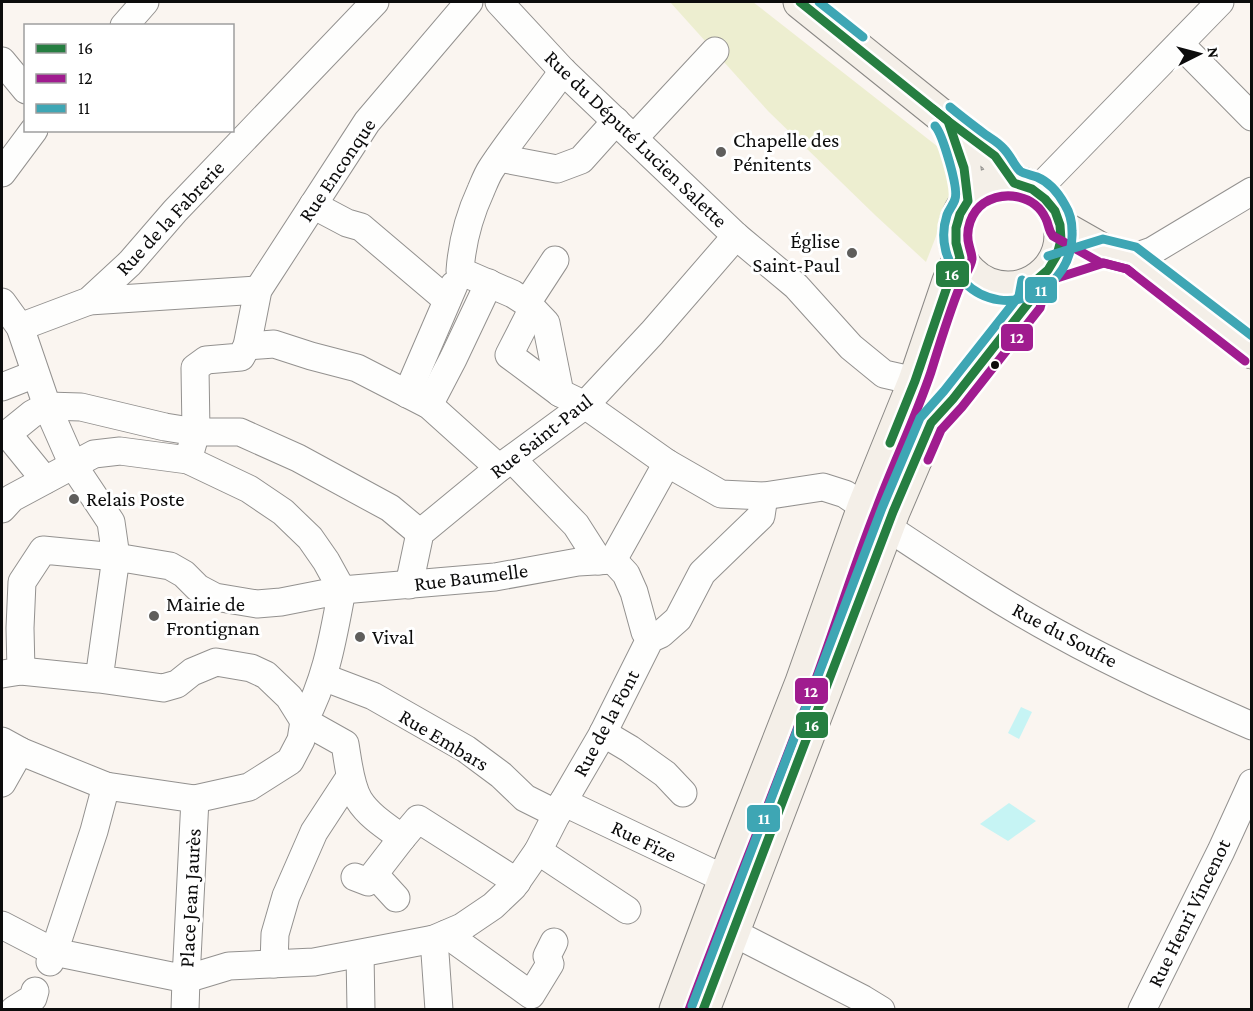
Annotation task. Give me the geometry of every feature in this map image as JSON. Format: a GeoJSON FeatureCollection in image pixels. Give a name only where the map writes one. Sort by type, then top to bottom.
{"type":"FeatureCollection","features":[{"type":"Feature","properties":{"kind":"main road"},"geometry":{"type":"LineString","coordinates":[[676,1010],[802,682],[875,517],[931,423],[953,399],[1030,301],[1042,275],[1057,255],[1061,240],[1056,212],[1047,200],[1025,187],[995,156],[800,2]]}},
{"type":"Feature","properties":{"kind":"main road"},"geometry":{"type":"LineString","coordinates":[[948,121],[964,168],[968,201]]}},
{"type":"Feature","properties":{"kind":"main road"},"geometry":{"type":"LineString","coordinates":[[1025,187],[997,183],[981,190],[968,201],[960,214],[956,228],[956,243],[960,258],[970,272],[984,283],[1001,288],[1018,288],[1042,275],[1118,255]]}},
{"type":"Feature","properties":{"kind":"main road"},"geometry":{"type":"LineString","coordinates":[[1060,226],[1118,255],[1251,352]]}},
{"type":"Feature","properties":{"kind":"main road"},"geometry":{"type":"LineString","coordinates":[[703,1010],[875,517],[915,381],[949,281],[960,258]]}},
{"type":"Feature","properties":{"kind":"main road"},"geometry":{"type":"LineString","coordinates":[[915,381],[962,386]]}},
{"type":"Feature","properties":{"kind":"street"},"geometry":{"type":"LineString","coordinates":[[126,24],[145,2]]}},
{"type":"Feature","properties":{"kind":"street","name":"Rue de la Fabrerie"},"geometry":{"type":"LineString","coordinates":[[20,327],[89,301],[130,263],[175,211],[375,2]]}},
{"type":"Feature","properties":{"kind":"street","name":"Rue Enconque"},"geometry":{"type":"LineString","coordinates":[[244,351],[258,290],[368,122],[469,2]]}},
{"type":"Feature","properties":{"kind":"street","name":"Rue du Député Lucien Salette"},"geometry":{"type":"LineString","coordinates":[[499,2],[563,71],[736,236],[796,286],[851,347],[884,374],[915,381]]}},
{"type":"Feature","properties":{"kind":"street"},"geometry":{"type":"LineString","coordinates":[[1025,187],[1180,44],[1220,2]]}},
{"type":"Feature","properties":{"kind":"street"},"geometry":{"type":"LineString","coordinates":[[1180,44],[1251,117]]}},
{"type":"Feature","properties":{"kind":"street"},"geometry":{"type":"LineString","coordinates":[[499,158],[557,169],[581,160],[625,129],[716,51]]}},
{"type":"Feature","properties":{"kind":"street"},"geometry":{"type":"LineString","coordinates":[[2,61],[24,88]]}},
{"type":"Feature","properties":{"kind":"street"},"geometry":{"type":"LineString","coordinates":[[418,399],[447,300],[460,271],[462,249],[472,209],[490,170],[563,71]]}},
{"type":"Feature","properties":{"kind":"street"},"geometry":{"type":"LineString","coordinates":[[2,172],[32,132]]}},
{"type":"Feature","properties":{"kind":"street"},"geometry":{"type":"LineString","coordinates":[[1118,255],[1152,251],[1251,191]]}},
{"type":"Feature","properties":{"kind":"street"},"geometry":{"type":"LineString","coordinates":[[313,205],[361,227],[447,300]]}},
{"type":"Feature","properties":{"kind":"street","name":"Rue Saint-Paul"},"geometry":{"type":"LineString","coordinates":[[420,533],[505,463],[585,405],[652,333],[736,236]]}},
{"type":"Feature","properties":{"kind":"street"},"geometry":{"type":"LineString","coordinates":[[530,306],[555,260]]}},
{"type":"Feature","properties":{"kind":"street"},"geometry":{"type":"LineString","coordinates":[[460,271],[513,294],[530,306],[546,323],[560,393]]}},
{"type":"Feature","properties":{"kind":"street"},"geometry":{"type":"LineString","coordinates":[[418,399],[453,358],[489,283]]}},
{"type":"Feature","properties":{"kind":"street"},"geometry":{"type":"LineString","coordinates":[[89,301],[258,290]]}},
{"type":"Feature","properties":{"kind":"street"},"geometry":{"type":"LineString","coordinates":[[2,302],[20,327],[47,406],[73,465],[111,522],[116,557],[99,679]]}},
{"type":"Feature","properties":{"kind":"street","name":"Rue du Soufre"},"geometry":{"type":"LineString","coordinates":[[530,306],[509,355],[560,393],[585,405],[667,463],[721,494],[764,496],[823,487],[845,494],[965,578],[1057,633],[1172,691],[1251,726]]}},
{"type":"Feature","properties":{"kind":"street"},"geometry":{"type":"LineString","coordinates":[[188,460],[196,432],[195,368],[206,360],[274,344],[357,368],[418,399],[505,463],[576,525],[606,560],[626,574],[634,592],[645,632],[650,639]]}},
{"type":"Feature","properties":{"kind":"street"},"geometry":{"type":"LineString","coordinates":[[2,387],[35,374]]}},
{"type":"Feature","properties":{"kind":"street"},"geometry":{"type":"LineString","coordinates":[[45,480],[10,437],[11,431],[32,414],[47,406],[81,407],[196,432],[240,432],[298,458],[390,508],[420,533],[409,585]]}},
{"type":"Feature","properties":{"kind":"street"},"geometry":{"type":"LineString","coordinates":[[2,509],[12,498],[94,454],[120,451],[188,460],[249,489],[283,512],[310,538],[327,561],[342,590],[329,658],[315,701],[304,721],[301,740],[290,760],[249,787],[195,799]]}},
{"type":"Feature","properties":{"kind":"street"},"geometry":{"type":"LineString","coordinates":[[606,560],[667,463]]}},
{"type":"Feature","properties":{"kind":"street","name":"Rue de la Font"},"geometry":{"type":"LineString","coordinates":[[186,979],[229,966],[314,963],[440,937],[462,927],[494,906],[517,882],[538,850],[603,733],[650,639],[661,634],[678,619],[702,573],[761,516],[764,496]]}},
{"type":"Feature","properties":{"kind":"street","name":"Rue Baumelle"},"geometry":{"type":"LineString","coordinates":[[12,580],[43,550],[116,557],[170,566],[184,574],[198,588],[215,597],[257,604],[281,602],[342,590],[495,577],[578,562],[606,560]]}},
{"type":"Feature","properties":{"kind":"street"},"geometry":{"type":"LineString","coordinates":[[12,580],[20,628],[11,672],[99,679],[163,688],[177,684],[192,672],[216,662],[251,668],[266,675],[289,697],[304,721],[345,744],[350,777],[358,799],[373,816],[402,838]]}},
{"type":"Feature","properties":{"kind":"street","name":"Rue Embars"},"geometry":{"type":"LineString","coordinates":[[323,677],[373,696],[466,749],[501,775],[525,798],[560,808]]}},
{"type":"Feature","properties":{"kind":"street"},"geometry":{"type":"LineString","coordinates":[[603,733],[665,774],[683,793]]}},
{"type":"Feature","properties":{"kind":"street"},"geometry":{"type":"LineString","coordinates":[[2,783],[11,746]]}},
{"type":"Feature","properties":{"kind":"street","name":"Place Jean Jaurès"},"geometry":{"type":"LineString","coordinates":[[2,925],[52,957],[186,979],[195,799],[106,786],[11,746]]}},
{"type":"Feature","properties":{"kind":"street"},"geometry":{"type":"LineString","coordinates":[[274,964],[275,934],[286,896],[314,832],[350,777]]}},
{"type":"Feature","properties":{"kind":"street","name":"Rue Henri Vincenot"},"geometry":{"type":"LineString","coordinates":[[1142,1010],[1221,851],[1251,783]]}},
{"type":"Feature","properties":{"kind":"street"},"geometry":{"type":"LineString","coordinates":[[52,957],[94,831],[106,786]]}},
{"type":"Feature","properties":{"kind":"street","name":"Rue Fize"},"geometry":{"type":"LineString","coordinates":[[560,808],[725,879]]}},
{"type":"Feature","properties":{"kind":"street"},"geometry":{"type":"LineString","coordinates":[[396,898],[365,876],[418,819],[517,882]]}},
{"type":"Feature","properties":{"kind":"street"},"geometry":{"type":"LineString","coordinates":[[538,850],[627,910]]}},
{"type":"Feature","properties":{"kind":"street"},"geometry":{"type":"LineString","coordinates":[[732,932],[881,1010]]}},
{"type":"Feature","properties":{"kind":"street"},"geometry":{"type":"LineString","coordinates":[[440,937],[531,995],[550,964],[547,956],[554,942]]}},
{"type":"Feature","properties":{"kind":"street"},"geometry":{"type":"LineString","coordinates":[[440,937],[439,1002],[461,1010]]}},
{"type":"Feature","properties":{"kind":"street"},"geometry":{"type":"LineString","coordinates":[[360,954],[361,1010]]}},
{"type":"Feature","properties":{"kind":"street"},"geometry":{"type":"LineString","coordinates":[[185,1010],[186,979]]}},
{"type":"Feature","properties":{"kind":"street"},"geometry":{"type":"LineString","coordinates":[[14,1010],[33,998],[35,992]]}},
{"type":"Feature","properties":{"kind":"green space"},"geometry":{"type":"Polygon","coordinates":[[[670,2],[753,2],[942,150],[953,193],[926,262],[768,111],[670,2]]]}},
{"type":"Feature","properties":{"kind":"water"},"geometry":{"type":"Polygon","coordinates":[[[1021,707],[1032,712],[1019,739],[1008,733],[1021,707]]]}},
{"type":"Feature","properties":{"kind":"water"},"geometry":{"type":"Polygon","coordinates":[[[1009,803],[1036,821],[1008,841],[980,824],[1009,803]]]}},
{"type":"Feature","properties":{"kind":"transit line","name":"16"},"geometry":{"type":"LineString","coordinates":[[703,1010],[893,512],[931,423],[953,399],[1030,301],[1034,282],[1048,270],[1057,255],[1061,240],[1060,225],[1055,211],[1045,199],[1032,189],[1014,183],[995,156],[800,2]]}},
{"type":"Feature","properties":{"kind":"transit line","name":"11"},"geometry":{"type":"LineString","coordinates":[[819,2],[863,37]]}},
{"type":"Feature","properties":{"kind":"transit line","name":"11"},"geometry":{"type":"LineString","coordinates":[[935,126],[945,149],[955,184],[955,199],[947,215],[944,233],[946,251],[953,267],[964,282],[981,294],[999,300],[1017,300],[1035,294],[1050,284],[1062,269],[1070,252],[1072,228],[1068,211],[1050,185],[1020,171],[1000,145],[950,107]]}},
{"type":"Feature","properties":{"kind":"transit line","name":"16"},"geometry":{"type":"LineString","coordinates":[[890,443],[915,381],[949,281],[960,258],[956,243],[956,228],[960,214],[968,201],[964,168],[948,121],[933,109]]}},
{"type":"Feature","properties":{"kind":"transit line","name":"12"},"geometry":{"type":"LineString","coordinates":[[689,1010],[813,687],[868,532],[925,390],[948,317],[970,266],[972,257],[968,233],[970,222],[979,207],[992,199],[1001,197],[1019,197],[1027,200],[1041,211],[1053,236],[1099,262],[1127,269],[1245,361]]}},
{"type":"Feature","properties":{"kind":"transit line","name":"11"},"geometry":{"type":"LineString","coordinates":[[1048,256],[1103,239],[1136,247],[1252,336]]}},
{"type":"Feature","properties":{"kind":"transit line","name":"12"},"geometry":{"type":"LineString","coordinates":[[928,460],[941,430],[962,407],[1040,308],[1045,289],[1057,278],[1104,263],[1127,269],[1132,273]]}},
{"type":"Feature","properties":{"kind":"transit line","name":"11"},"geometry":{"type":"LineString","coordinates":[[692,1006],[882,508],[920,418],[1019,296],[1022,280]]}},
{"type":"Feature","properties":{"kind":"place","name":"Chapelle des Pénitents"},"geometry":{"type":"Point","coordinates":[721,152]}},
{"type":"Feature","properties":{"kind":"place","name":"Église Saint-Paul"},"geometry":{"type":"Point","coordinates":[852,253]}},
{"type":"Feature","properties":{"kind":"place","name":"Relais Poste"},"geometry":{"type":"Point","coordinates":[74,499]}},
{"type":"Feature","properties":{"kind":"place","name":"Mairie de Frontignan"},"geometry":{"type":"Point","coordinates":[154,616]}},
{"type":"Feature","properties":{"kind":"place","name":"Vival"},"geometry":{"type":"Point","coordinates":[360,637]}}]}
